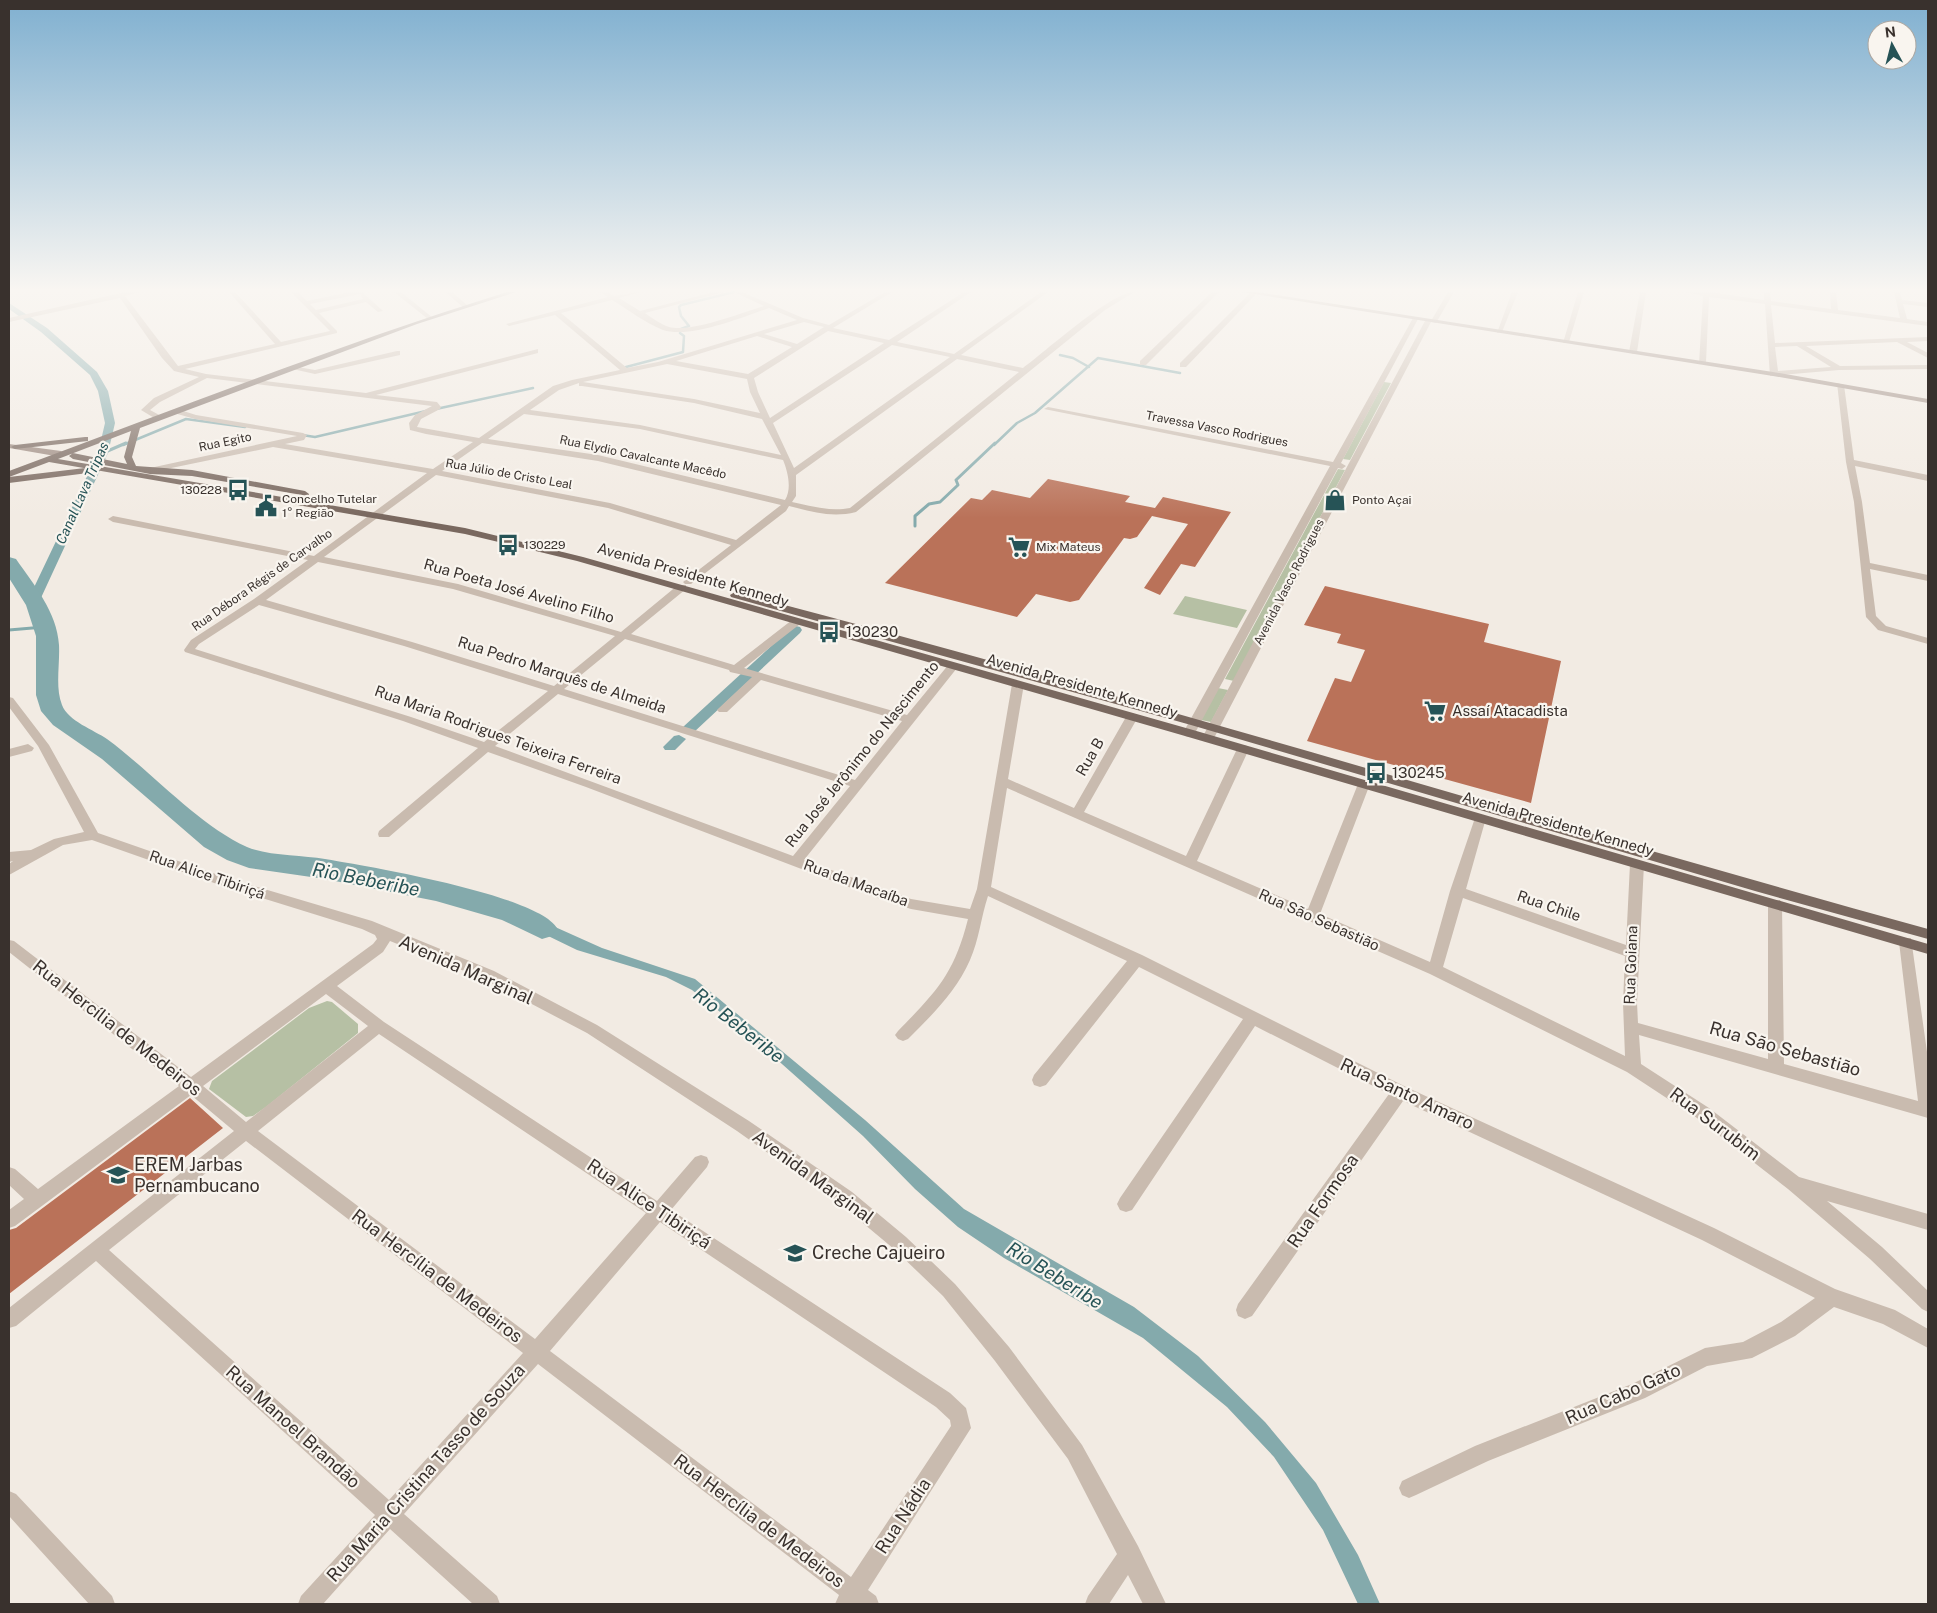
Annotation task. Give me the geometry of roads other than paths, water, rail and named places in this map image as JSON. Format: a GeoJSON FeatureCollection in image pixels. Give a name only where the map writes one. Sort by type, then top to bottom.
{"type":"FeatureCollection","features":[{"type":"Feature","properties":{"kind":"main road"},"geometry":{"type":"LineString","coordinates":[[9,474],[102,437],[159,418],[292,368]]}},
{"type":"Feature","properties":{"kind":"main road"},"geometry":{"type":"LineString","coordinates":[[131,428],[128,460],[132,468]]}},
{"type":"Feature","properties":{"kind":"main road"},"geometry":{"type":"LineString","coordinates":[[11,448],[102,437]]}},
{"type":"Feature","properties":{"kind":"main road","name":"Avenida Presidente Kennedy"},"geometry":{"type":"LineString","coordinates":[[61,454],[83,465],[117,463],[147,474],[220,488],[380,512]]}},
{"type":"Feature","properties":{"kind":"main road","name":"Avenida Presidente Kennedy"},"geometry":{"type":"LineString","coordinates":[[46,460],[83,465],[112,472],[147,474],[192,473],[228,480],[233,483],[312,495],[685,584],[1928,934]]}},
{"type":"Feature","properties":{"kind":"main road"},"geometry":{"type":"LineString","coordinates":[[9,480],[83,465]]}},
{"type":"Feature","properties":{"kind":"main road","name":"Avenida Presidente Kennedy"},"geometry":{"type":"LineString","coordinates":[[685,584],[796,622],[1132,718],[1192,727]]}},
{"type":"Feature","properties":{"kind":"main road","name":"Avenida Presidente Kennedy"},"geometry":{"type":"LineString","coordinates":[[1211,733],[1243,750],[1928,948]]}},
{"type":"Feature","properties":{"kind":"street"},"geometry":{"type":"LineString","coordinates":[[177,369],[185,367]]}},
{"type":"Feature","properties":{"kind":"street"},"geometry":{"type":"LineString","coordinates":[[292,368],[314,372],[335,367]]}},
{"type":"Feature","properties":{"kind":"street"},"geometry":{"type":"LineString","coordinates":[[177,369],[206,376],[362,396],[472,367]]}},
{"type":"Feature","properties":{"kind":"street"},"geometry":{"type":"LineString","coordinates":[[622,367],[626,371]]}},
{"type":"Feature","properties":{"kind":"street","name":"Rua Débora Régis de Carvalho"},"geometry":{"type":"LineString","coordinates":[[189,648],[258,601],[433,473],[556,388],[572,382],[644,367]]}},
{"type":"Feature","properties":{"kind":"street"},"geometry":{"type":"LineString","coordinates":[[696,367],[750,378],[767,367]]}},
{"type":"Feature","properties":{"kind":"street"},"geometry":{"type":"LineString","coordinates":[[572,382],[694,401],[767,419],[851,367]]}},
{"type":"Feature","properties":{"kind":"street"},"geometry":{"type":"LineString","coordinates":[[794,473],[941,367]]}},
{"type":"Feature","properties":{"kind":"street"},"geometry":{"type":"LineString","coordinates":[[1006,367],[1025,371],[1030,367]]}},
{"type":"Feature","properties":{"kind":"street","name":"Avenida Vasco Rodrigues"},"geometry":{"type":"LineString","coordinates":[[1192,727],[1388,367]]}},
{"type":"Feature","properties":{"kind":"street","name":"Avenida Vasco Rodrigues"},"geometry":{"type":"LineString","coordinates":[[1211,733],[1237,687],[1328,508],[1403,367]]}},
{"type":"Feature","properties":{"kind":"street"},"geometry":{"type":"LineString","coordinates":[[1737,367],[1928,401]]}},
{"type":"Feature","properties":{"kind":"street"},"geometry":{"type":"LineString","coordinates":[[1773,367],[1774,373]]}},
{"type":"Feature","properties":{"kind":"street"},"geometry":{"type":"LineString","coordinates":[[1774,373],[1839,368],[1904,367]]}},
{"type":"Feature","properties":{"kind":"street","name":"Rua Elydio Cavalcante Macêdo"},"geometry":{"type":"LineString","coordinates":[[362,396],[434,404],[437,407],[422,414],[413,424],[413,428],[417,430],[598,458],[830,513],[853,510],[954,426],[1025,371]]}},
{"type":"Feature","properties":{"kind":"street"},"geometry":{"type":"LineString","coordinates":[[159,418],[145,410],[157,400],[206,376]]}},
{"type":"Feature","properties":{"kind":"street"},"geometry":{"type":"LineString","coordinates":[[384,834],[556,689],[685,584],[789,503],[793,490],[794,473],[785,458],[752,387],[750,378]]}},
{"type":"Feature","properties":{"kind":"street"},"geometry":{"type":"LineString","coordinates":[[1840,385],[1850,464],[1858,502],[1870,617],[1882,628],[1928,641]]}},
{"type":"Feature","properties":{"kind":"street","name":"Travessa Vasco Rodrigues"},"geometry":{"type":"LineString","coordinates":[[1048,409],[1351,468]]}},
{"type":"Feature","properties":{"kind":"street","name":"Rua Egito"},"geometry":{"type":"LineString","coordinates":[[147,474],[302,436],[195,417],[177,410]]}},
{"type":"Feature","properties":{"kind":"street"},"geometry":{"type":"LineString","coordinates":[[523,411],[640,427],[785,458]]}},
{"type":"Feature","properties":{"kind":"street","name":"Rua Júlio de Cristo Leal"},"geometry":{"type":"LineString","coordinates":[[272,444],[520,488],[632,511],[738,544]]}},
{"type":"Feature","properties":{"kind":"street","name":"Avenida Presidente Kennedy"},"geometry":{"type":"LineString","coordinates":[[11,448],[61,454]]}},
{"type":"Feature","properties":{"kind":"street","name":"Avenida Presidente Kennedy"},"geometry":{"type":"LineString","coordinates":[[11,448],[46,460]]}},
{"type":"Feature","properties":{"kind":"street"},"geometry":{"type":"LineString","coordinates":[[1850,464],[1928,478]]}},
{"type":"Feature","properties":{"kind":"street","name":"Rua Poeta José Avelino Filho"},"geometry":{"type":"LineString","coordinates":[[113,519],[454,586],[910,720]]}},
{"type":"Feature","properties":{"kind":"street"},"geometry":{"type":"LineString","coordinates":[[1865,565],[1928,578]]}},
{"type":"Feature","properties":{"kind":"street","name":"Rua Pedro Marquês de Almeida"},"geometry":{"type":"LineString","coordinates":[[258,601],[413,643],[697,736],[856,784]]}},
{"type":"Feature","properties":{"kind":"street"},"geometry":{"type":"LineString","coordinates":[[723,710],[747,673],[796,622]]}},
{"type":"Feature","properties":{"kind":"street","name":"Rua Maria Rodrigues Teixeira Ferreira"},"geometry":{"type":"LineString","coordinates":[[189,648],[191,652],[198,655],[352,700],[590,784],[796,861]]}},
{"type":"Feature","properties":{"kind":"street","name":"Rua José Jerônimo do Nascimento"},"geometry":{"type":"LineString","coordinates":[[796,861],[856,784],[953,666]]}},
{"type":"Feature","properties":{"kind":"street"},"geometry":{"type":"LineString","coordinates":[[1216,681],[1237,687]]}},
{"type":"Feature","properties":{"kind":"street"},"geometry":{"type":"LineString","coordinates":[[903,1035],[942,995],[953,980],[968,945],[979,902],[1018,684]]}},
{"type":"Feature","properties":{"kind":"street"},"geometry":{"type":"LineString","coordinates":[[9,700],[43,745],[93,836]]}},
{"type":"Feature","properties":{"kind":"street","name":"Rua B"},"geometry":{"type":"LineString","coordinates":[[1077,813],[1132,718]]}},
{"type":"Feature","properties":{"kind":"street"},"geometry":{"type":"LineString","coordinates":[[9,753],[28,748]]}},
{"type":"Feature","properties":{"kind":"street"},"geometry":{"type":"LineString","coordinates":[[1190,862],[1243,750]]}},
{"type":"Feature","properties":{"kind":"street","name":"Rua São Sebastião"},"geometry":{"type":"LineString","coordinates":[[1002,781],[1435,970],[1633,1067]]}},
{"type":"Feature","properties":{"kind":"street"},"geometry":{"type":"LineString","coordinates":[[1312,917],[1364,784]]}},
{"type":"Feature","properties":{"kind":"street"},"geometry":{"type":"LineString","coordinates":[[1435,970],[1480,818]]}},
{"type":"Feature","properties":{"kind":"street","name":"Rua Alice Tibiriçá"},"geometry":{"type":"LineString","coordinates":[[33,854],[61,841],[93,836],[255,892],[367,924],[381,932]]}},
{"type":"Feature","properties":{"kind":"street"},"geometry":{"type":"LineString","coordinates":[[9,857],[33,854]]}},
{"type":"Feature","properties":{"kind":"street"},"geometry":{"type":"LineString","coordinates":[[9,870],[33,854]]}},
{"type":"Feature","properties":{"kind":"street","name":"Rua da Macaíba"},"geometry":{"type":"LineString","coordinates":[[796,861],[911,904],[979,902]]}},
{"type":"Feature","properties":{"kind":"street","name":"Rua Goiana"},"geometry":{"type":"LineString","coordinates":[[1633,1067],[1631,952],[1637,864]]}},
{"type":"Feature","properties":{"kind":"street","name":"Rua Chile"},"geometry":{"type":"LineString","coordinates":[[1457,891],[1631,952]]}},
{"type":"Feature","properties":{"kind":"street","name":"Rua Santo Amaro"},"geometry":{"type":"LineString","coordinates":[[979,902],[1137,958],[1400,1092],[1708,1234],[1832,1297],[1888,1316],[1928,1339]]}},
{"type":"Feature","properties":{"kind":"street"},"geometry":{"type":"LineString","coordinates":[[1775,904],[1776,1067]]}},
{"type":"Feature","properties":{"kind":"street"},"geometry":{"type":"LineString","coordinates":[[9,1220],[378,948],[384,939],[381,932]]}},
{"type":"Feature","properties":{"kind":"street","name":"Avenida Marginal"},"geometry":{"type":"LineString","coordinates":[[381,932],[489,975],[592,1029],[743,1126],[846,1198],[900,1243],[949,1290],[1002,1354],[1075,1452],[1155,1604]]}},
{"type":"Feature","properties":{"kind":"street"},"geometry":{"type":"LineString","coordinates":[[1906,942],[1928,1111]]}},
{"type":"Feature","properties":{"kind":"street","name":"Rua Hercília de Medeiros"},"geometry":{"type":"LineString","coordinates":[[9,945],[190,1085],[247,1132],[536,1351],[855,1600]]}},
{"type":"Feature","properties":{"kind":"street"},"geometry":{"type":"LineString","coordinates":[[1040,1080],[1137,958]]}},
{"type":"Feature","properties":{"kind":"street","name":"Rua Alice Tibiriçá"},"geometry":{"type":"LineString","coordinates":[[327,987],[379,1026],[660,1210],[942,1400],[958,1416],[962,1428]]}},
{"type":"Feature","properties":{"kind":"street"},"geometry":{"type":"LineString","coordinates":[[1126,1204],[1252,1018]]}},
{"type":"Feature","properties":{"kind":"street"},"geometry":{"type":"LineString","coordinates":[[9,1319],[379,1026]]}},
{"type":"Feature","properties":{"kind":"street","name":"Rua São Sebastião"},"geometry":{"type":"LineString","coordinates":[[1631,1027],[1928,1111]]}},
{"type":"Feature","properties":{"kind":"street","name":"Rua Surubim"},"geometry":{"type":"LineString","coordinates":[[1633,1067],[1703,1113],[1794,1184],[1876,1253],[1928,1303]]}},
{"type":"Feature","properties":{"kind":"street","name":"Rua Formosa"},"geometry":{"type":"LineString","coordinates":[[1245,1310],[1400,1092]]}},
{"type":"Feature","properties":{"kind":"street","name":"Rua Maria Cristina Tasso de Souza"},"geometry":{"type":"LineString","coordinates":[[310,1604],[536,1351],[701,1162]]}},
{"type":"Feature","properties":{"kind":"street"},"geometry":{"type":"LineString","coordinates":[[9,1174],[37,1199]]}},
{"type":"Feature","properties":{"kind":"street","name":"Rua Surubim"},"geometry":{"type":"LineString","coordinates":[[1794,1184],[1928,1222]]}},
{"type":"Feature","properties":{"kind":"street","name":"Rua Manoel Brandão"},"geometry":{"type":"LineString","coordinates":[[97,1251],[489,1604]]}},
{"type":"Feature","properties":{"kind":"street","name":"Rua Cabo Gato"},"geometry":{"type":"LineString","coordinates":[[1409,1488],[1482,1452],[1638,1391],[1705,1357],[1745,1351],[1788,1329],[1832,1297]]}},
{"type":"Feature","properties":{"kind":"street","name":"Rua Nádia"},"geometry":{"type":"LineString","coordinates":[[855,1600],[962,1428]]}},
{"type":"Feature","properties":{"kind":"street"},"geometry":{"type":"LineString","coordinates":[[9,1501],[104,1604]]}},
{"type":"Feature","properties":{"kind":"street"},"geometry":{"type":"LineString","coordinates":[[1096,1604],[1130,1554]]}},
{"type":"Feature","properties":{"kind":"water"},"geometry":{"type":"Polygon","coordinates":[[[517,907],[544,922],[602,948],[695,979],[865,1120],[964,1209],[1134,1307],[1198,1356],[1265,1422],[1316,1483],[1358,1555],[1380,1604],[1358,1604],[1323,1530],[1274,1457],[1227,1407],[1143,1338],[1004,1258],[958,1227],[915,1189],[863,1136],[747,1033],[692,990],[666,977],[577,950],[507,916],[517,907]]]}},
{"type":"Feature","properties":{"kind":"waterway","name":"Canal Lava Tripas"},"geometry":{"type":"LineString","coordinates":[[34,600],[103,453],[110,423],[103,391],[94,374],[86,367]]}},
{"type":"Feature","properties":{"kind":"waterway"},"geometry":{"type":"LineString","coordinates":[[994,445],[1017,423],[1035,413],[1087,367]]}},
{"type":"Feature","properties":{"kind":"waterway"},"geometry":{"type":"LineString","coordinates":[[1149,367],[1180,373]]}},
{"type":"Feature","properties":{"kind":"waterway"},"geometry":{"type":"LineString","coordinates":[[436,409],[533,388]]}},
{"type":"Feature","properties":{"kind":"waterway"},"geometry":{"type":"LineString","coordinates":[[302,435],[315,437],[426,411]]}},
{"type":"Feature","properties":{"kind":"waterway"},"geometry":{"type":"LineString","coordinates":[[123,445],[186,419],[245,427]]}},
{"type":"Feature","properties":{"kind":"waterway"},"geometry":{"type":"LineString","coordinates":[[103,453],[126,443]]}},
{"type":"Feature","properties":{"kind":"waterway"},"geometry":{"type":"LineString","coordinates":[[915,526],[915,516],[929,504],[940,502],[958,485],[956,480],[995,443]]}},
{"type":"Feature","properties":{"kind":"waterway","name":"Rio Beberibe"},"geometry":{"type":"LineString","coordinates":[[9,563],[32,597],[44,624],[48,644],[47,686],[53,711],[66,724],[92,740],[119,761],[214,840],[249,858],[325,869],[436,891],[511,912],[542,928]]}},
{"type":"Feature","properties":{"kind":"waterway"},"geometry":{"type":"LineString","coordinates":[[9,630],[44,627]]}},
{"type":"Feature","properties":{"kind":"waterway"},"geometry":{"type":"LineString","coordinates":[[688,730],[796,630]]}},
{"type":"Feature","properties":{"kind":"waterway"},"geometry":{"type":"LineString","coordinates":[[670,747],[679,739]]}},
{"type":"Feature","properties":{"kind":"place","name":"130228"},"geometry":{"type":"Point","coordinates":[238,490]}},
{"type":"Feature","properties":{"kind":"place","name":"Ponto Açai"},"geometry":{"type":"Point","coordinates":[1335,500]}},
{"type":"Feature","properties":{"kind":"place","name":"Concelho Tutelar 1° Região"},"geometry":{"type":"Point","coordinates":[266,506]}},
{"type":"Feature","properties":{"kind":"place","name":"130229"},"geometry":{"type":"Point","coordinates":[508,545]}},
{"type":"Feature","properties":{"kind":"place","name":"Mix Mateus"},"geometry":{"type":"Point","coordinates":[1019,547]}},
{"type":"Feature","properties":{"kind":"place","name":"130230"},"geometry":{"type":"Point","coordinates":[829,632]}},
{"type":"Feature","properties":{"kind":"place","name":"Assaí Atacadista"},"geometry":{"type":"Point","coordinates":[1435,711]}},
{"type":"Feature","properties":{"kind":"place","name":"130245"},"geometry":{"type":"Point","coordinates":[1376,773]}},
{"type":"Feature","properties":{"kind":"place","name":"EREM Jarbas Pernambucano"},"geometry":{"type":"Point","coordinates":[118,1175]}},
{"type":"Feature","properties":{"kind":"place","name":"Creche Cajueiro"},"geometry":{"type":"Point","coordinates":[795,1253]}}]}
